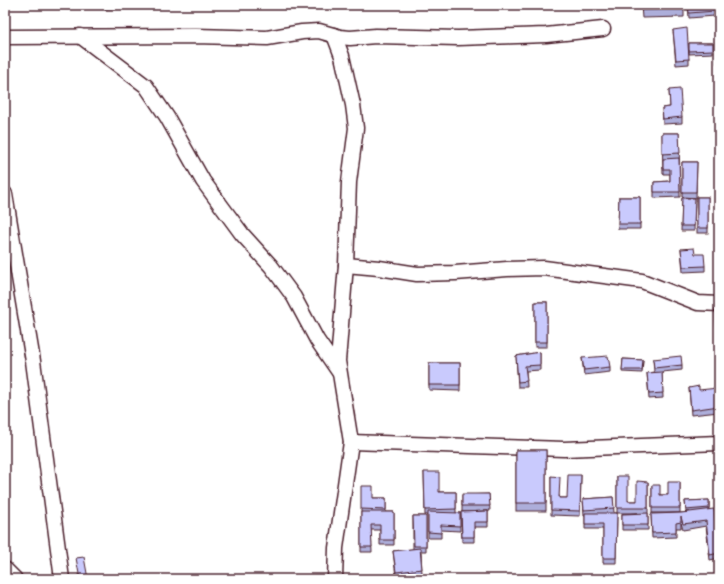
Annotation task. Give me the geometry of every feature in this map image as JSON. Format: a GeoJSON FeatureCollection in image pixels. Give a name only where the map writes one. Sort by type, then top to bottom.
{"type":"FeatureCollection","features":[{"type":"Feature","properties":{"kind":"street"},"geometry":{"type":"LineString","coordinates":[[5,37],[196,36],[267,38],[302,32],[319,31],[350,38],[376,36],[502,37],[546,35],[603,29]]}},
{"type":"Feature","properties":{"kind":"street"},"geometry":{"type":"LineString","coordinates":[[334,35],[342,56],[356,128],[347,201],[346,265],[338,361],[351,442],[336,548],[335,579]]}},
{"type":"Feature","properties":{"kind":"street"},"geometry":{"type":"LineString","coordinates":[[80,36],[146,86],[167,117],[203,181],[242,234],[271,266],[294,297],[317,340],[339,372]]}},
{"type":"Feature","properties":{"kind":"street"},"geometry":{"type":"LineString","coordinates":[[5,194],[33,361],[62,579]]}},
{"type":"Feature","properties":{"kind":"street"},"geometry":{"type":"LineString","coordinates":[[346,265],[380,268],[417,274],[455,274],[507,269],[544,268],[642,281],[698,303],[719,304]]}},
{"type":"Feature","properties":{"kind":"street"},"geometry":{"type":"LineString","coordinates":[[351,442],[564,450],[719,443]]}},
{"type":"Feature","properties":{"kind":"street"},"geometry":{"type":"LineString","coordinates":[[5,569],[15,579]]}},
{"type":"Feature","properties":{"kind":"building"},"geometry":{"type":"Polygon","coordinates":[[[642,5],[684,5],[684,9],[642,10],[642,5]]]}},
{"type":"Feature","properties":{"kind":"building"},"geometry":{"type":"Polygon","coordinates":[[[688,5],[714,5],[715,11],[689,13],[688,5]]]}},
{"type":"Feature","properties":{"kind":"building"},"geometry":{"type":"Polygon","coordinates":[[[687,28],[689,59],[676,60],[673,30],[687,28]]]}},
{"type":"Feature","properties":{"kind":"building"},"geometry":{"type":"Polygon","coordinates":[[[689,43],[713,43],[713,50],[689,51],[689,43]]]}},
{"type":"Feature","properties":{"kind":"building"},"geometry":{"type":"Polygon","coordinates":[[[719,44],[719,59],[717,59],[717,45],[719,44]]]}},
{"type":"Feature","properties":{"kind":"building"},"geometry":{"type":"Polygon","coordinates":[[[680,89],[682,117],[663,119],[662,108],[670,107],[669,90],[680,89]]]}},
{"type":"Feature","properties":{"kind":"building"},"geometry":{"type":"Polygon","coordinates":[[[662,133],[679,133],[680,153],[662,154],[662,133]]]}},
{"type":"Feature","properties":{"kind":"building"},"geometry":{"type":"Polygon","coordinates":[[[679,158],[680,192],[654,192],[654,182],[670,181],[670,169],[663,169],[663,159],[679,158]]]}},
{"type":"Feature","properties":{"kind":"building"},"geometry":{"type":"Polygon","coordinates":[[[682,162],[697,162],[696,192],[682,192],[682,162]]]}},
{"type":"Feature","properties":{"kind":"building"},"geometry":{"type":"Polygon","coordinates":[[[619,197],[640,197],[640,224],[618,224],[619,197]]]}},
{"type":"Feature","properties":{"kind":"building"},"geometry":{"type":"Polygon","coordinates":[[[697,197],[708,197],[708,228],[697,228],[697,197]]]}},
{"type":"Feature","properties":{"kind":"building"},"geometry":{"type":"Polygon","coordinates":[[[682,198],[695,198],[694,226],[681,226],[682,198]]]}},
{"type":"Feature","properties":{"kind":"building"},"geometry":{"type":"Polygon","coordinates":[[[694,248],[695,254],[704,254],[705,266],[683,267],[681,249],[694,248]]]}},
{"type":"Feature","properties":{"kind":"building"},"geometry":{"type":"Polygon","coordinates":[[[535,302],[547,302],[547,342],[535,342],[535,302]]]}},
{"type":"Feature","properties":{"kind":"building"},"geometry":{"type":"Polygon","coordinates":[[[715,308],[719,308],[719,331],[717,331],[715,308]]]}},
{"type":"Feature","properties":{"kind":"building"},"geometry":{"type":"Polygon","coordinates":[[[540,352],[540,365],[525,366],[527,381],[518,382],[516,356],[540,352]]]}},
{"type":"Feature","properties":{"kind":"building"},"geometry":{"type":"Polygon","coordinates":[[[608,356],[610,367],[584,370],[582,358],[608,356]]]}},
{"type":"Feature","properties":{"kind":"building"},"geometry":{"type":"Polygon","coordinates":[[[681,356],[682,365],[654,368],[653,359],[681,356]]]}},
{"type":"Feature","properties":{"kind":"building"},"geometry":{"type":"Polygon","coordinates":[[[623,359],[643,360],[642,370],[622,370],[623,359]]]}},
{"type":"Feature","properties":{"kind":"building"},"geometry":{"type":"Polygon","coordinates":[[[429,363],[460,363],[460,385],[429,385],[429,363]]]}},
{"type":"Feature","properties":{"kind":"building"},"geometry":{"type":"Polygon","coordinates":[[[662,372],[663,393],[649,394],[647,373],[662,372]]]}},
{"type":"Feature","properties":{"kind":"building"},"geometry":{"type":"Polygon","coordinates":[[[699,386],[699,390],[718,388],[719,406],[691,410],[689,388],[699,386]]]}},
{"type":"Feature","properties":{"kind":"building"},"geometry":{"type":"Polygon","coordinates":[[[516,450],[546,450],[546,503],[516,503],[516,450]]]}},
{"type":"Feature","properties":{"kind":"building"},"geometry":{"type":"Polygon","coordinates":[[[424,472],[439,472],[439,492],[456,492],[456,509],[425,510],[424,472]]]}},
{"type":"Feature","properties":{"kind":"building"},"geometry":{"type":"Polygon","coordinates":[[[568,475],[581,475],[580,511],[551,510],[551,476],[560,477],[559,498],[567,498],[568,475]]]}},
{"type":"Feature","properties":{"kind":"building"},"geometry":{"type":"Polygon","coordinates":[[[617,476],[628,476],[628,501],[637,501],[637,481],[648,482],[648,508],[617,508],[617,476]]]}},
{"type":"Feature","properties":{"kind":"building"},"geometry":{"type":"Polygon","coordinates":[[[668,482],[680,482],[680,508],[652,508],[652,485],[660,485],[660,495],[668,495],[668,482]]]}},
{"type":"Feature","properties":{"kind":"building"},"geometry":{"type":"Polygon","coordinates":[[[361,486],[373,486],[373,498],[386,498],[386,510],[361,509],[361,486]]]}},
{"type":"Feature","properties":{"kind":"building"},"geometry":{"type":"Polygon","coordinates":[[[462,494],[489,494],[490,506],[462,506],[462,494]]]}},
{"type":"Feature","properties":{"kind":"building"},"geometry":{"type":"Polygon","coordinates":[[[613,497],[614,508],[584,510],[583,499],[613,497]]]}},
{"type":"Feature","properties":{"kind":"building"},"geometry":{"type":"Polygon","coordinates":[[[709,500],[709,508],[686,510],[685,501],[709,500]]]}},
{"type":"Feature","properties":{"kind":"building"},"geometry":{"type":"Polygon","coordinates":[[[714,509],[719,553],[710,555],[706,521],[683,524],[681,517],[681,522],[676,523],[676,532],[652,533],[651,514],[681,513],[714,509]]]}},
{"type":"Feature","properties":{"kind":"building"},"geometry":{"type":"Polygon","coordinates":[[[488,511],[488,522],[474,522],[474,537],[462,537],[461,512],[488,511]]]}},
{"type":"Feature","properties":{"kind":"building"},"geometry":{"type":"Polygon","coordinates":[[[361,512],[394,512],[394,540],[380,540],[380,525],[371,525],[372,547],[361,547],[361,512]]]}},
{"type":"Feature","properties":{"kind":"building"},"geometry":{"type":"Polygon","coordinates":[[[428,512],[460,513],[460,526],[441,525],[441,533],[428,532],[428,512]]]}},
{"type":"Feature","properties":{"kind":"building"},"geometry":{"type":"Polygon","coordinates":[[[585,513],[617,513],[616,558],[603,558],[603,524],[585,524],[585,513]]]}},
{"type":"Feature","properties":{"kind":"building"},"geometry":{"type":"Polygon","coordinates":[[[648,513],[648,525],[622,525],[622,514],[648,513]]]}},
{"type":"Feature","properties":{"kind":"building"},"geometry":{"type":"Polygon","coordinates":[[[413,516],[426,516],[426,546],[414,546],[413,516]]]}},
{"type":"Feature","properties":{"kind":"building"},"geometry":{"type":"Polygon","coordinates":[[[420,548],[422,569],[396,572],[393,551],[420,548]]]}},
{"type":"Feature","properties":{"kind":"building"},"geometry":{"type":"Polygon","coordinates":[[[84,557],[88,579],[80,579],[76,558],[84,557]]]}}]}
